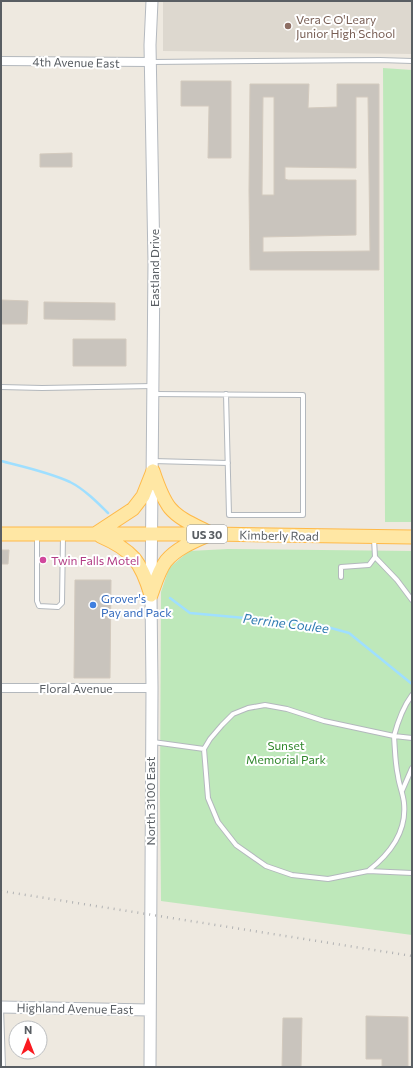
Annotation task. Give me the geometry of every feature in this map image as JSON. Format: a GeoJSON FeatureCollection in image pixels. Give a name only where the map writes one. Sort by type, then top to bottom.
{"type":"FeatureCollection","features":[{"type":"Feature","properties":{"kind":"main road","name":"Eastland Drive"},"geometry":{"type":"LineString","coordinates":[[152,1],[150,62],[154,262],[152,534]]}},
{"type":"Feature","properties":{"kind":"main road"},"geometry":{"type":"LineString","coordinates":[[95,534],[133,509],[143,496],[152,466]]}},
{"type":"Feature","properties":{"kind":"main road"},"geometry":{"type":"LineString","coordinates":[[152,466],[160,490],[170,508],[183,519],[212,534]]}},
{"type":"Feature","properties":{"kind":"main road","name":"Kimberly Road"},"geometry":{"type":"LineString","coordinates":[[1,534],[212,534],[412,537]]}},
{"type":"Feature","properties":{"kind":"main road"},"geometry":{"type":"LineString","coordinates":[[95,534],[114,542],[133,556],[140,565],[151,595]]}},
{"type":"Feature","properties":{"kind":"main road","name":"North 3100 East"},"geometry":{"type":"LineString","coordinates":[[150,1067],[149,1010],[152,534]]}},
{"type":"Feature","properties":{"kind":"main road"},"geometry":{"type":"LineString","coordinates":[[151,595],[166,561],[180,549],[193,541],[212,534]]}},
{"type":"Feature","properties":{"kind":"main road","name":"Highland Avenue East"},"geometry":{"type":"LineString","coordinates":[[1,1007],[149,1010]]}},
{"type":"Feature","properties":{"kind":"street","name":"4th Avenue East"},"geometry":{"type":"LineString","coordinates":[[1,61],[150,62]]}},
{"type":"Feature","properties":{"kind":"street","name":"Floral Avenue"},"geometry":{"type":"LineString","coordinates":[[1,688],[152,688]]}},
{"type":"Feature","properties":{"kind":"lane"},"geometry":{"type":"LineString","coordinates":[[150,62],[412,61]]}},
{"type":"Feature","properties":{"kind":"lane"},"geometry":{"type":"LineString","coordinates":[[1,387],[304,395],[303,515],[229,515],[226,394]]}},
{"type":"Feature","properties":{"kind":"lane"},"geometry":{"type":"LineString","coordinates":[[152,466],[228,463]]}},
{"type":"Feature","properties":{"kind":"lane"},"geometry":{"type":"LineString","coordinates":[[36,534],[37,602],[39,606],[52,607],[58,607],[62,603],[63,534]]}},
{"type":"Feature","properties":{"kind":"lane"},"geometry":{"type":"LineString","coordinates":[[341,576],[341,567],[369,565],[375,557],[374,537]]}},
{"type":"Feature","properties":{"kind":"lane"},"geometry":{"type":"LineString","coordinates":[[375,557],[397,580],[412,600]]}},
{"type":"Feature","properties":{"kind":"lane"},"geometry":{"type":"LineString","coordinates":[[368,871],[381,861],[398,839],[403,824],[404,804],[398,776],[394,736],[398,721],[412,694]]}},
{"type":"Feature","properties":{"kind":"lane"},"geometry":{"type":"LineString","coordinates":[[412,738],[394,736],[324,721],[286,709],[264,705],[248,708],[233,714],[210,739],[204,749],[208,798],[218,822],[236,845],[266,866],[292,875],[328,879],[368,871],[412,873]]}},
{"type":"Feature","properties":{"kind":"lane"},"geometry":{"type":"LineString","coordinates":[[151,742],[204,749]]}},
{"type":"Feature","properties":{"kind":"lane"},"geometry":{"type":"LineString","coordinates":[[402,792],[412,768]]}},
{"type":"Feature","properties":{"kind":"lane"},"geometry":{"type":"LineString","coordinates":[[1,1007],[3,1067]]}},
{"type":"Feature","properties":{"kind":"shaded area","name":"Vera C O'Leary Junior High School"},"geometry":{"type":"Polygon","coordinates":[[[163,1],[412,1],[412,54],[163,51],[163,1]]]}},
{"type":"Feature","properties":{"kind":"green space"},"geometry":{"type":"Polygon","coordinates":[[[383,68],[412,70],[412,522],[385,522],[383,68]]]}},
{"type":"Feature","properties":{"kind":"green space","name":"Sunset Memorial Park"},"geometry":{"type":"Polygon","coordinates":[[[228,549],[412,551],[412,935],[161,901],[161,592],[169,568],[189,551],[228,549]]]}},
{"type":"Feature","properties":{"kind":"building"},"geometry":{"type":"Polygon","coordinates":[[[181,81],[231,81],[231,158],[208,158],[209,106],[181,106],[181,81]]]}},
{"type":"Feature","properties":{"kind":"building"},"geometry":{"type":"Polygon","coordinates":[[[250,84],[309,84],[308,108],[337,107],[337,84],[379,84],[379,270],[250,270],[250,84]],[[263,97],[262,195],[274,195],[274,97],[263,97]],[[356,97],[356,168],[285,167],[285,179],[356,180],[356,235],[263,237],[263,252],[370,251],[368,97],[356,97]]]}},
{"type":"Feature","properties":{"kind":"building"},"geometry":{"type":"Polygon","coordinates":[[[72,153],[72,167],[40,167],[40,154],[72,153]]]}},
{"type":"Feature","properties":{"kind":"building"},"geometry":{"type":"Polygon","coordinates":[[[2,300],[28,301],[27,324],[1,324],[2,300]]]}},
{"type":"Feature","properties":{"kind":"building"},"geometry":{"type":"Polygon","coordinates":[[[44,302],[115,303],[115,320],[44,319],[44,302]]]}},
{"type":"Feature","properties":{"kind":"building"},"geometry":{"type":"Polygon","coordinates":[[[73,339],[126,339],[126,366],[73,366],[73,339]]]}},
{"type":"Feature","properties":{"kind":"building"},"geometry":{"type":"Polygon","coordinates":[[[1,550],[9,550],[8,564],[1,564],[1,550]]]}},
{"type":"Feature","properties":{"kind":"building"},"geometry":{"type":"Polygon","coordinates":[[[75,580],[111,580],[110,678],[74,678],[75,580]]]}},
{"type":"Feature","properties":{"kind":"building"},"geometry":{"type":"Polygon","coordinates":[[[366,1016],[408,1017],[408,1067],[382,1067],[382,1059],[366,1059],[366,1016]]]}},
{"type":"Feature","properties":{"kind":"building"},"geometry":{"type":"Polygon","coordinates":[[[283,1018],[302,1018],[301,1067],[282,1067],[283,1018]]]}},
{"type":"Feature","properties":{"kind":"waterway","name":"Perrine Coulee"},"geometry":{"type":"LineString","coordinates":[[1,461],[62,478],[85,492],[108,513]]}},
{"type":"Feature","properties":{"kind":"waterway","name":"Perrine Coulee"},"geometry":{"type":"LineString","coordinates":[[170,598],[190,613],[320,625],[349,633],[412,684]]}},
{"type":"Feature","properties":{"kind":"railway"},"geometry":{"type":"LineString","coordinates":[[1,891],[412,956]]}},
{"type":"Feature","properties":{"kind":"place","name":"Vera C O'Leary Junior High School"},"geometry":{"type":"Point","coordinates":[288,26]}},
{"type":"Feature","properties":{"kind":"place","name":"Twin Falls Motel"},"geometry":{"type":"Point","coordinates":[43,560]}},
{"type":"Feature","properties":{"kind":"place","name":"Grover's Pay and Pack"},"geometry":{"type":"Point","coordinates":[93,605]}}]}
